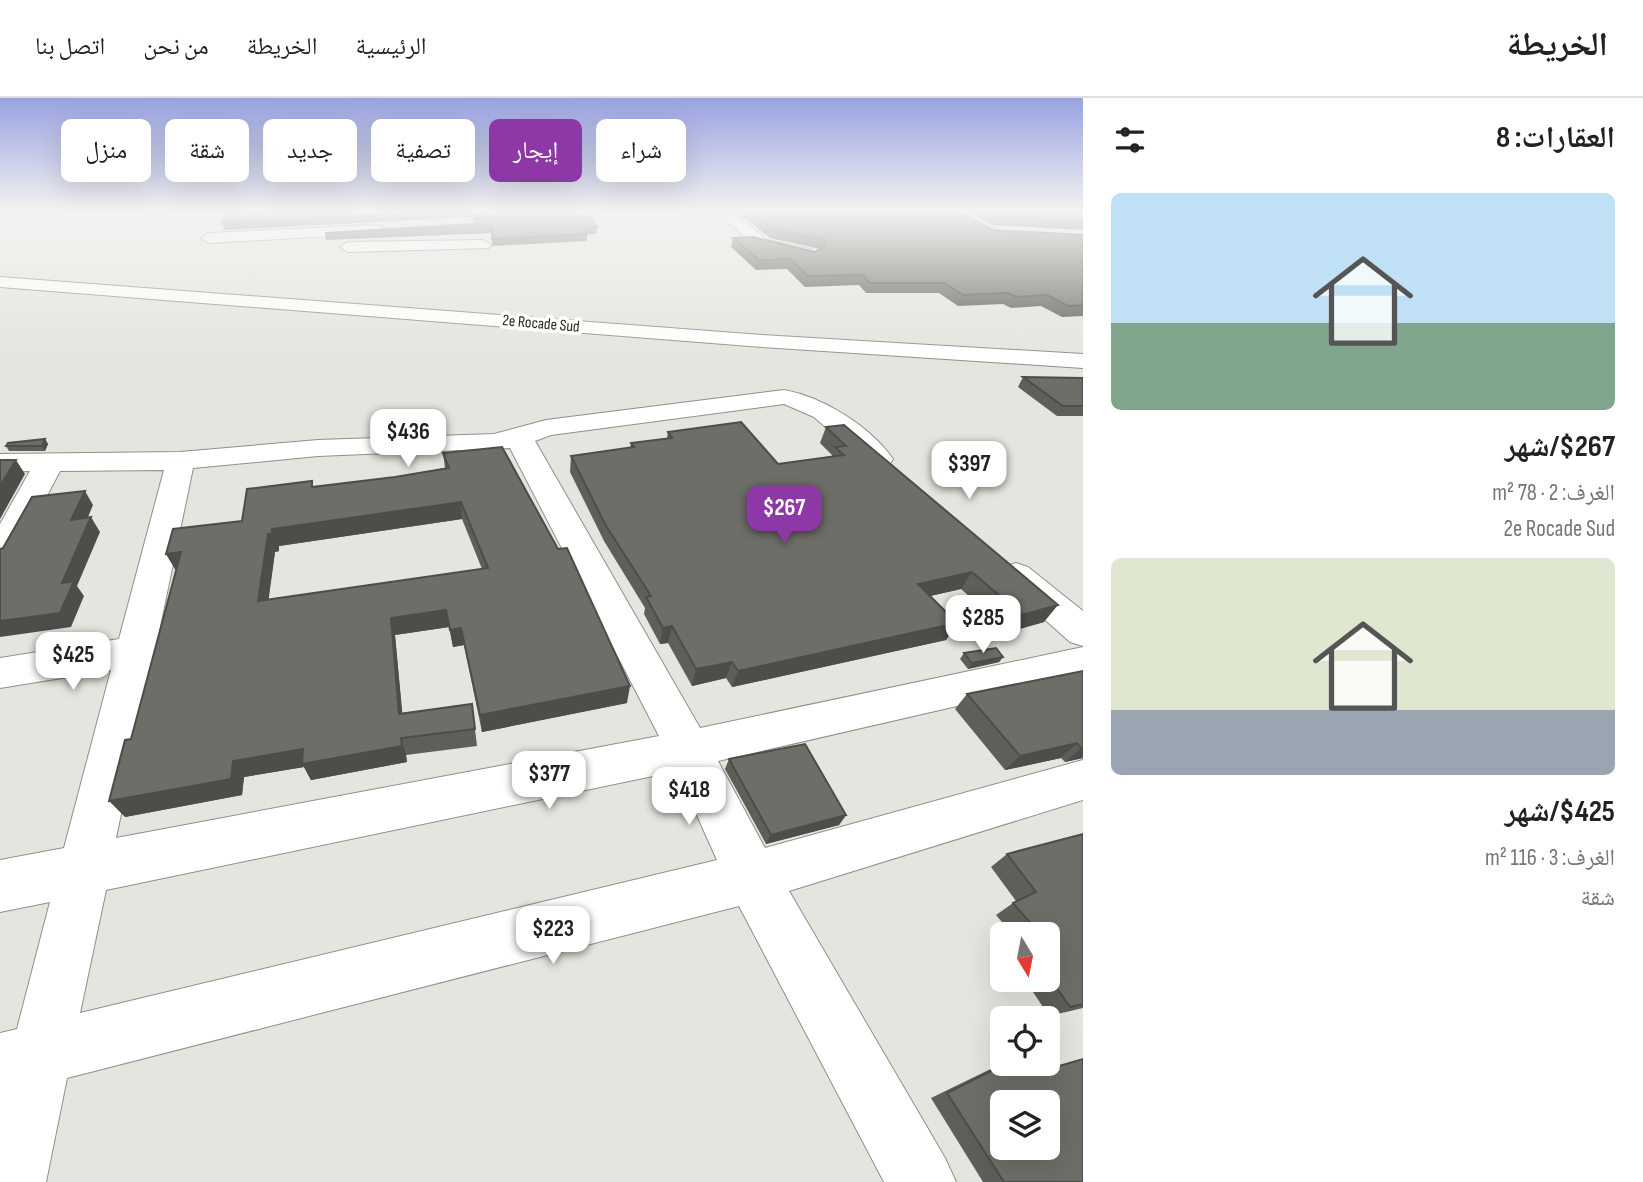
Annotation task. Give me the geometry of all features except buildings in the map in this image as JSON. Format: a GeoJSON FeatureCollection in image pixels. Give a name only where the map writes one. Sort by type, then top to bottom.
{"type":"FeatureCollection","features":[{"type":"Feature","properties":{"kind":"main road","name":"2e Rocade Sud"},"geometry":{"type":"LineString","coordinates":[[0,269],[769,325],[1083,341]]}},
{"type":"Feature","properties":{"kind":"main road","name":"2e Rocade Sud"},"geometry":{"type":"LineString","coordinates":[[0,282],[837,347],[1083,361]]}},
{"type":"Feature","properties":{"kind":"main road"},"geometry":{"type":"LineString","coordinates":[[0,288],[184,296]]}},
{"type":"Feature","properties":{"kind":"main road"},"geometry":{"type":"LineString","coordinates":[[0,463],[180,461],[318,448],[494,442],[519,438],[546,428],[784,397],[799,399],[821,410],[905,481]]}},
{"type":"Feature","properties":{"kind":"main road"},"geometry":{"type":"LineString","coordinates":[[519,438],[689,749],[752,877],[921,1182]]}},
{"type":"Feature","properties":{"kind":"main road"},"geometry":{"type":"LineString","coordinates":[[10,1182],[20,1060],[86,869],[180,461]]}},
{"type":"Feature","properties":{"kind":"main road"},"geometry":{"type":"LineString","coordinates":[[0,553],[50,462]]}},
{"type":"Feature","properties":{"kind":"main road"},"geometry":{"type":"LineString","coordinates":[[989,552],[1083,632]]}},
{"type":"Feature","properties":{"kind":"main road"},"geometry":{"type":"LineString","coordinates":[[0,673],[136,651]]}},
{"type":"Feature","properties":{"kind":"main road"},"geometry":{"type":"LineString","coordinates":[[0,887],[689,749],[1083,662]]}},
{"type":"Feature","properties":{"kind":"main road"},"geometry":{"type":"LineString","coordinates":[[20,1060],[752,877],[1083,780]]}}]}
